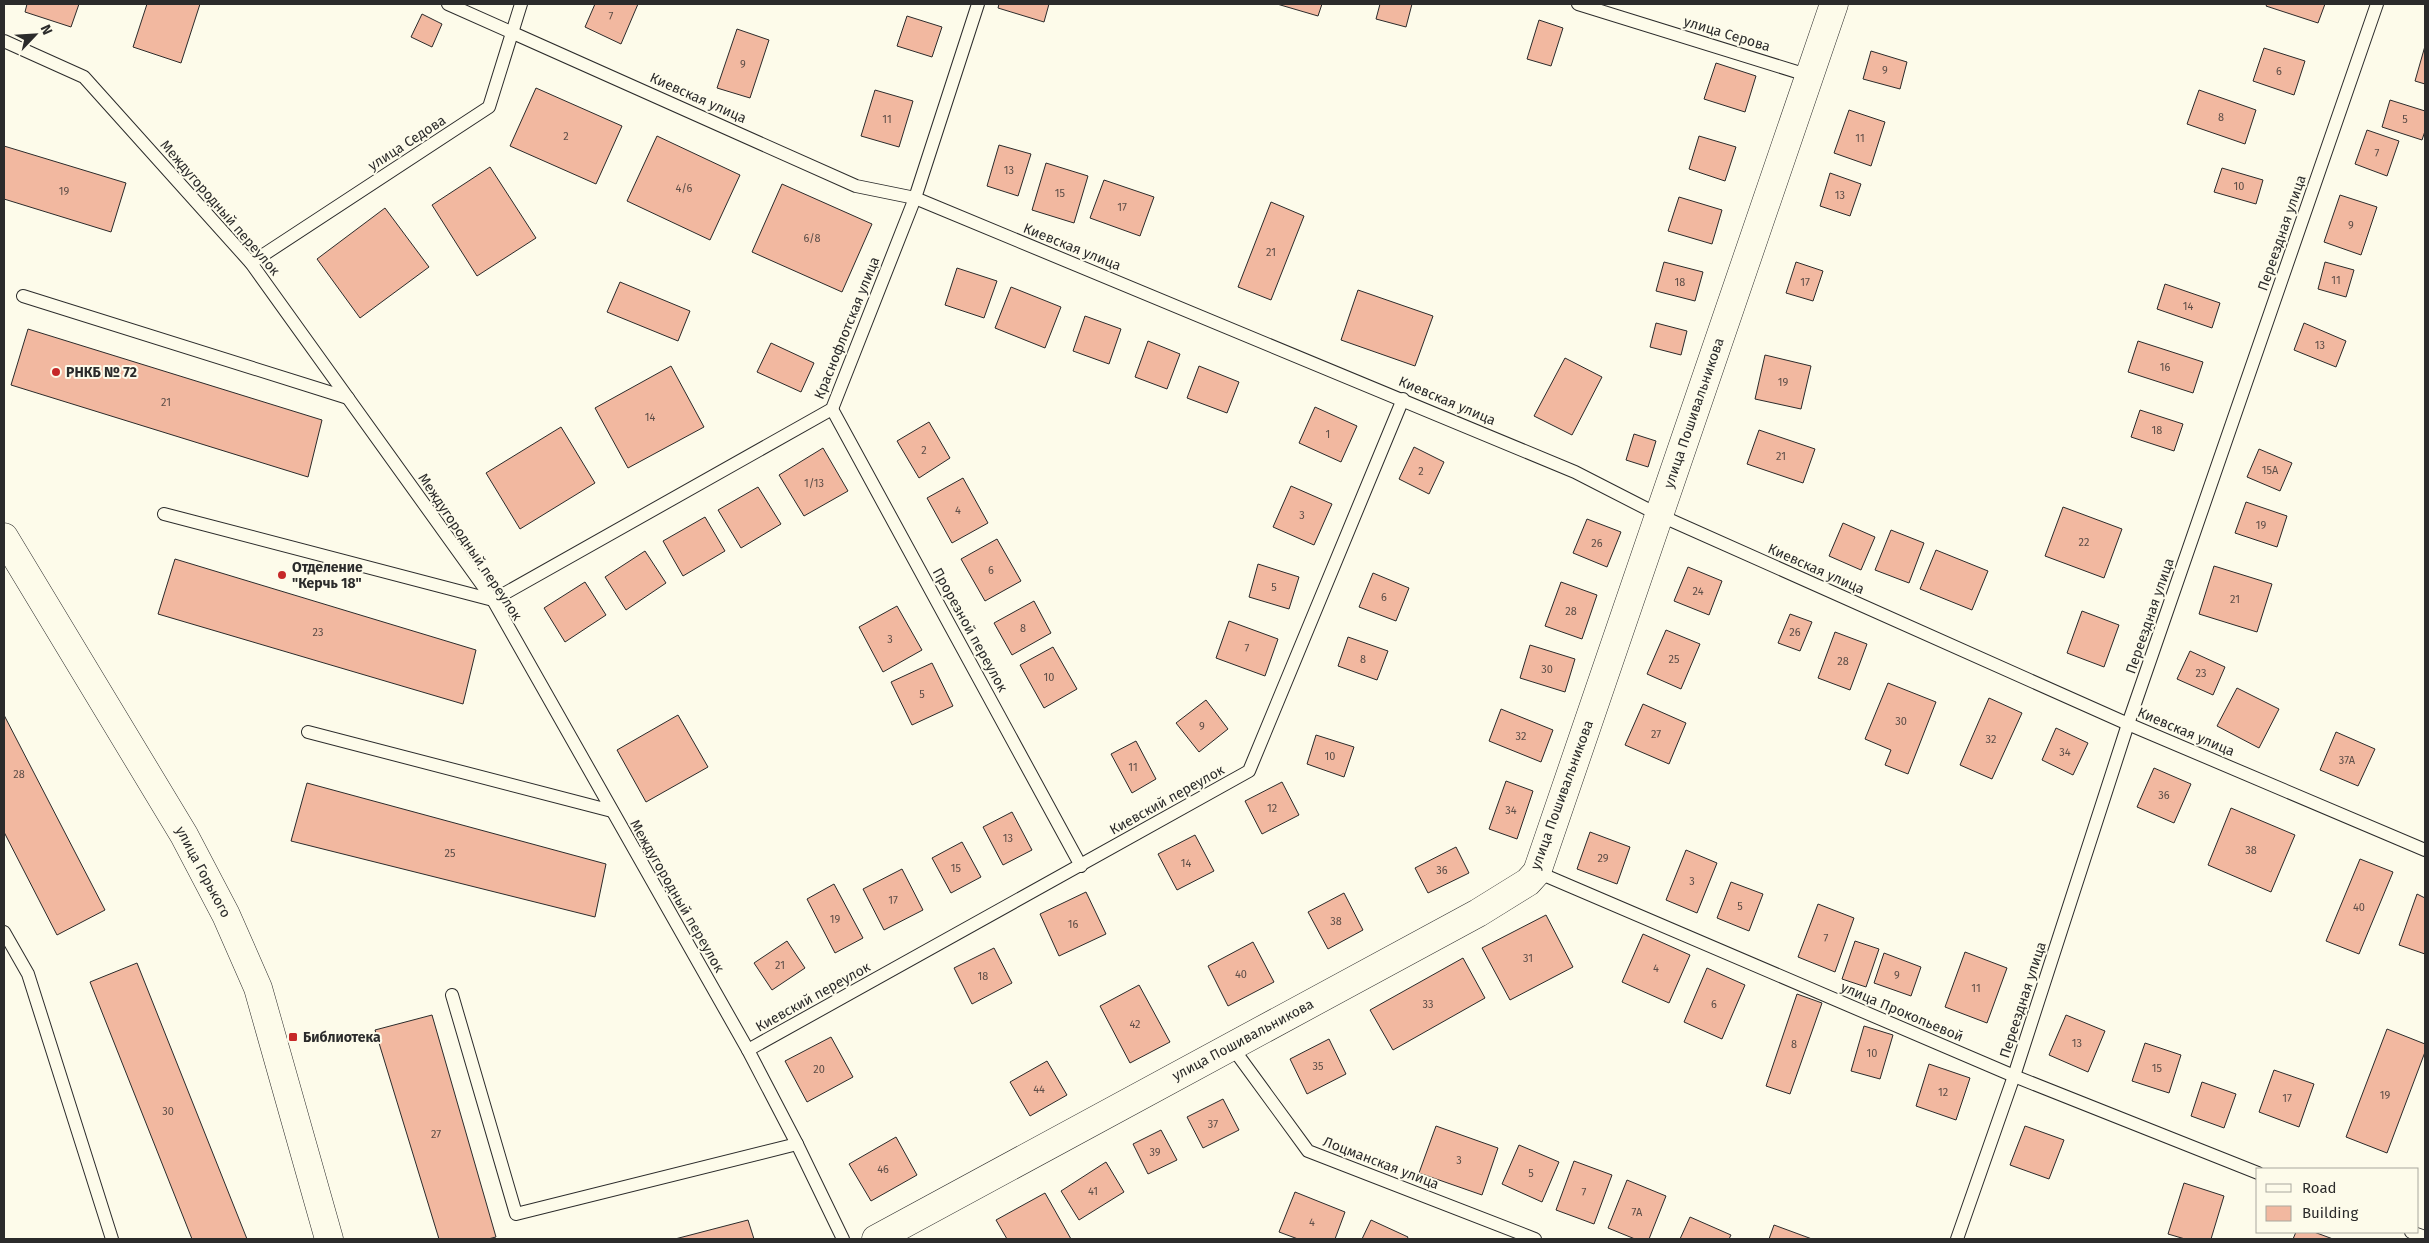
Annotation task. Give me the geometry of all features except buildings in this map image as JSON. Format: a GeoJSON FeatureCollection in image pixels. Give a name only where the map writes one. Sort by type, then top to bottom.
{"type":"FeatureCollection","features":[{"type":"Feature","properties":{"kind":"main road","name":"улица Пошивальникова"},"geometry":{"type":"LineString","coordinates":[[876,1239],[1478,913],[1528,882],[1537,872],[1834,4]]}},
{"type":"Feature","properties":{"kind":"main road","name":"улица Горького"},"geometry":{"type":"LineString","coordinates":[[4,537],[184,835],[226,915],[258,988],[329,1239]]}},
{"type":"Feature","properties":{"kind":"lane","name":"Киевская улица"},"geometry":{"type":"LineString","coordinates":[[448,4],[856,186],[914,198],[1403,399],[1575,472],[1659,515],[2128,724],[2425,850]]}},
{"type":"Feature","properties":{"kind":"lane","name":"улица Седова"},"geometry":{"type":"LineString","coordinates":[[251,263],[489,107],[521,4]]}},
{"type":"Feature","properties":{"kind":"lane","name":"Краснофлотская улица"},"geometry":{"type":"LineString","coordinates":[[492,600],[832,409],[914,198],[978,4]]}},
{"type":"Feature","properties":{"kind":"lane","name":"улица Серова"},"geometry":{"type":"LineString","coordinates":[[1578,4],[1810,76]]}},
{"type":"Feature","properties":{"kind":"lane","name":"Переездная улица"},"geometry":{"type":"LineString","coordinates":[[1957,1239],[2014,1076],[2128,724],[2377,4]]}},
{"type":"Feature","properties":{"kind":"lane","name":"Междугородный переулок"},"geometry":{"type":"LineString","coordinates":[[4,41],[84,77],[251,263],[492,600],[748,1050],[798,1144],[843,1239]]}},
{"type":"Feature","properties":{"kind":"lane"},"geometry":{"type":"LineString","coordinates":[[23,296],[348,398]]}},
{"type":"Feature","properties":{"kind":"lane","name":"Киевский переулок"},"geometry":{"type":"LineString","coordinates":[[748,1050],[1249,771],[1403,399]]}},
{"type":"Feature","properties":{"kind":"lane","name":"Прорезной переулок"},"geometry":{"type":"LineString","coordinates":[[832,409],[1081,866]]}},
{"type":"Feature","properties":{"kind":"lane"},"geometry":{"type":"LineString","coordinates":[[164,514],[492,600]]}},
{"type":"Feature","properties":{"kind":"lane"},"geometry":{"type":"LineString","coordinates":[[308,732],[612,811]]}},
{"type":"Feature","properties":{"kind":"lane","name":"улица Прокопьевой"},"geometry":{"type":"LineString","coordinates":[[1537,872],[2014,1076],[2256,1172]]}},
{"type":"Feature","properties":{"kind":"lane"},"geometry":{"type":"LineString","coordinates":[[4,932],[28,974],[112,1239]]}},
{"type":"Feature","properties":{"kind":"lane"},"geometry":{"type":"LineString","coordinates":[[452,995],[516,1214],[798,1144]]}},
{"type":"Feature","properties":{"kind":"lane","name":"Лоцманская улица"},"geometry":{"type":"LineString","coordinates":[[1232,1047],[1308,1151],[1535,1239]]}},
{"type":"Feature","properties":{"kind":"place","name":"РНКБ № 72"},"geometry":{"type":"Point","coordinates":[56,372]}},
{"type":"Feature","properties":{"kind":"place","name":"Отделение \"Керчь 18\""},"geometry":{"type":"Point","coordinates":[282,575]}},
{"type":"Feature","properties":{"kind":"place","name":"Библиотека"},"geometry":{"type":"Point","coordinates":[293,1037]}}]}
